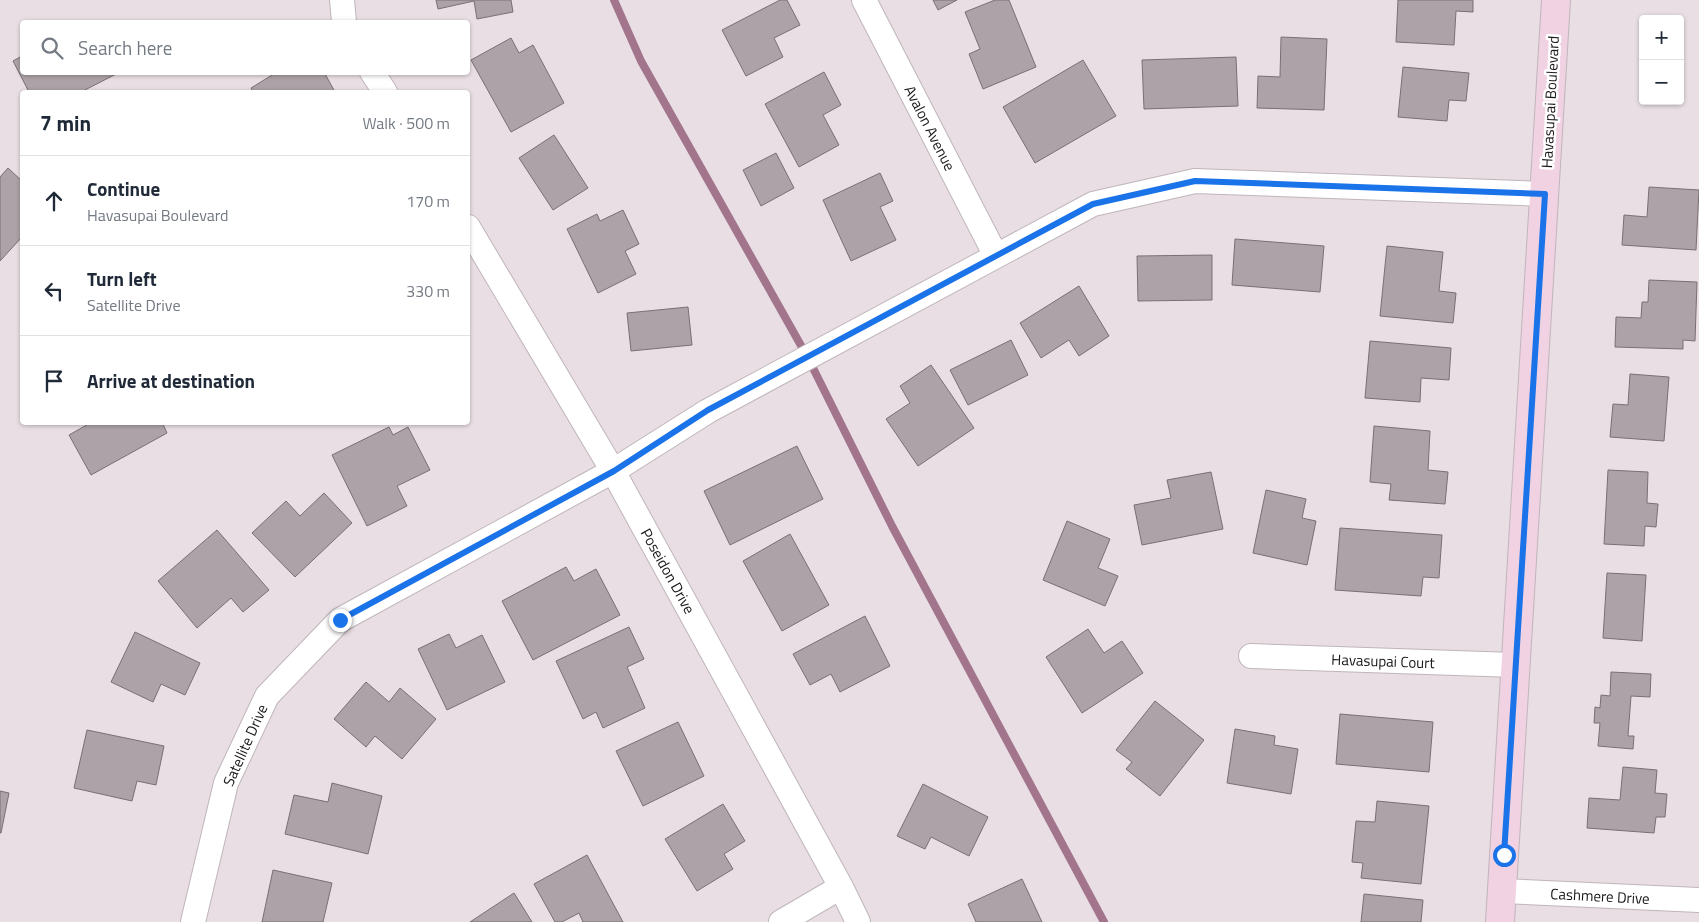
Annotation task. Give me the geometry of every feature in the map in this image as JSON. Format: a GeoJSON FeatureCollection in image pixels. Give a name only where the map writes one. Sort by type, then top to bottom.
{"type":"FeatureCollection","features":[{"type":"Feature","properties":{"kind":"street"},"geometry":{"type":"LineString","coordinates":[[342,0],[344,20]]}},
{"type":"Feature","properties":{"kind":"street","name":"Avalon Avenue"},"geometry":{"type":"LineString","coordinates":[[864,0],[996,256]]}},
{"type":"Feature","properties":{"kind":"street","name":"Havasupai Boulevard"},"geometry":{"type":"LineString","coordinates":[[1500,922],[1556,0]]}},
{"type":"Feature","properties":{"kind":"street"},"geometry":{"type":"LineString","coordinates":[[374,75],[384,90]]}},
{"type":"Feature","properties":{"kind":"street","name":"Satellite Drive"},"geometry":{"type":"LineString","coordinates":[[193,922],[226,783],[267,696],[340,620],[614,471],[708,410],[1093,204],[1195,181],[1545,194]]}},
{"type":"Feature","properties":{"kind":"street","name":"Poseidon Drive"},"geometry":{"type":"LineString","coordinates":[[470,230],[614,471],[841,887],[858,922]]}},
{"type":"Feature","properties":{"kind":"street","name":"Havasupai Court"},"geometry":{"type":"LineString","coordinates":[[1251,656],[1515,665]]}},
{"type":"Feature","properties":{"kind":"street"},"geometry":{"type":"LineString","coordinates":[[781,922],[841,887]]}},
{"type":"Feature","properties":{"kind":"street","name":"Cashmere Drive"},"geometry":{"type":"LineString","coordinates":[[1502,891],[1699,900]]}},
{"type":"Feature","properties":{"kind":"building"},"geometry":{"type":"Polygon","coordinates":[[[436,0],[511,0],[513,12],[477,19],[474,1],[438,9],[436,0]]]}},
{"type":"Feature","properties":{"kind":"building"},"geometry":{"type":"Polygon","coordinates":[[[780,0],[787,0],[800,25],[774,38],[783,57],[746,76],[722,30],[780,0]]]}},
{"type":"Feature","properties":{"kind":"building"},"geometry":{"type":"Polygon","coordinates":[[[933,0],[957,0],[938,10],[933,0]]]}},
{"type":"Feature","properties":{"kind":"building"},"geometry":{"type":"Polygon","coordinates":[[[995,0],[1009,0],[1036,67],[983,89],[969,54],[980,49],[965,12],[995,0]]]}},
{"type":"Feature","properties":{"kind":"building"},"geometry":{"type":"Polygon","coordinates":[[[1398,0],[1473,0],[1473,12],[1456,11],[1454,45],[1396,42],[1398,0]]]}},
{"type":"Feature","properties":{"kind":"building"},"geometry":{"type":"Polygon","coordinates":[[[1281,37],[1327,39],[1324,110],[1257,108],[1258,76],[1280,77],[1281,37]]]}},
{"type":"Feature","properties":{"kind":"building"},"geometry":{"type":"Polygon","coordinates":[[[511,38],[519,53],[533,45],[564,103],[511,132],[471,60],[511,38]]]}},
{"type":"Feature","properties":{"kind":"building"},"geometry":{"type":"Polygon","coordinates":[[[20,57],[20,75],[13,61],[20,57]]]}},
{"type":"Feature","properties":{"kind":"building"},"geometry":{"type":"Polygon","coordinates":[[[1236,57],[1238,106],[1144,109],[1142,60],[1236,57]]]}},
{"type":"Feature","properties":{"kind":"building"},"geometry":{"type":"Polygon","coordinates":[[[1083,60],[1116,116],[1035,163],[1003,107],[1083,60]]]}},
{"type":"Feature","properties":{"kind":"building"},"geometry":{"type":"Polygon","coordinates":[[[1403,67],[1469,73],[1466,101],[1449,100],[1447,121],[1398,117],[1403,67]]]}},
{"type":"Feature","properties":{"kind":"building"},"geometry":{"type":"Polygon","coordinates":[[[824,72],[841,105],[823,115],[839,145],[799,167],[765,104],[824,72]]]}},
{"type":"Feature","properties":{"kind":"building"},"geometry":{"type":"Polygon","coordinates":[[[20,75],[114,75],[85,90],[28,90],[20,75]]]}},
{"type":"Feature","properties":{"kind":"building"},"geometry":{"type":"Polygon","coordinates":[[[272,75],[326,75],[334,90],[252,90],[251,88],[272,75]]]}},
{"type":"Feature","properties":{"kind":"building"},"geometry":{"type":"Polygon","coordinates":[[[554,135],[588,188],[553,210],[519,158],[554,135]]]}},
{"type":"Feature","properties":{"kind":"building"},"geometry":{"type":"Polygon","coordinates":[[[776,153],[794,188],[761,206],[743,170],[776,153]]]}},
{"type":"Feature","properties":{"kind":"building"},"geometry":{"type":"Polygon","coordinates":[[[8,168],[20,179],[20,239],[0,261],[0,177],[8,168]]]}},
{"type":"Feature","properties":{"kind":"building"},"geometry":{"type":"Polygon","coordinates":[[[880,173],[893,201],[880,207],[896,240],[851,261],[823,200],[880,173]]]}},
{"type":"Feature","properties":{"kind":"building"},"geometry":{"type":"Polygon","coordinates":[[[1649,187],[1699,190],[1696,250],[1622,245],[1624,215],[1647,217],[1649,187]]]}},
{"type":"Feature","properties":{"kind":"building"},"geometry":{"type":"Polygon","coordinates":[[[623,210],[639,244],[625,251],[636,274],[598,293],[567,229],[597,214],[600,221],[623,210]]]}},
{"type":"Feature","properties":{"kind":"building"},"geometry":{"type":"Polygon","coordinates":[[[1235,239],[1324,246],[1320,292],[1232,285],[1235,239]]]}},
{"type":"Feature","properties":{"kind":"building"},"geometry":{"type":"Polygon","coordinates":[[[1387,246],[1443,252],[1439,291],[1456,293],[1453,323],[1380,316],[1387,246]]]}},
{"type":"Feature","properties":{"kind":"building"},"geometry":{"type":"Polygon","coordinates":[[[1212,255],[1212,300],[1138,301],[1137,256],[1212,255]]]}},
{"type":"Feature","properties":{"kind":"building"},"geometry":{"type":"Polygon","coordinates":[[[1649,280],[1697,282],[1695,341],[1683,340],[1683,349],[1615,347],[1616,317],[1641,318],[1642,302],[1648,302],[1649,280]]]}},
{"type":"Feature","properties":{"kind":"building"},"geometry":{"type":"Polygon","coordinates":[[[1079,286],[1109,336],[1079,356],[1069,340],[1041,358],[1020,323],[1079,286]]]}},
{"type":"Feature","properties":{"kind":"building"},"geometry":{"type":"Polygon","coordinates":[[[688,307],[692,345],[631,351],[627,313],[688,307]]]}},
{"type":"Feature","properties":{"kind":"building"},"geometry":{"type":"Polygon","coordinates":[[[1011,340],[1028,375],[968,405],[950,370],[1011,340]]]}},
{"type":"Feature","properties":{"kind":"building"},"geometry":{"type":"Polygon","coordinates":[[[1370,341],[1451,348],[1449,380],[1421,378],[1420,402],[1365,398],[1370,341]]]}},
{"type":"Feature","properties":{"kind":"building"},"geometry":{"type":"Polygon","coordinates":[[[931,365],[974,428],[918,466],[886,419],[910,403],[900,386],[931,365]]]}},
{"type":"Feature","properties":{"kind":"building"},"geometry":{"type":"Polygon","coordinates":[[[1630,374],[1669,377],[1664,441],[1610,437],[1613,404],[1628,405],[1630,374]]]}},
{"type":"Feature","properties":{"kind":"building"},"geometry":{"type":"Polygon","coordinates":[[[87,425],[163,425],[167,433],[91,475],[69,435],[87,425]]]}},
{"type":"Feature","properties":{"kind":"building"},"geometry":{"type":"Polygon","coordinates":[[[1374,426],[1430,431],[1428,470],[1448,472],[1445,504],[1389,500],[1391,484],[1370,482],[1374,426]]]}},
{"type":"Feature","properties":{"kind":"building"},"geometry":{"type":"Polygon","coordinates":[[[389,427],[393,435],[408,427],[430,470],[397,486],[407,506],[367,526],[332,455],[389,427]]]}},
{"type":"Feature","properties":{"kind":"building"},"geometry":{"type":"Polygon","coordinates":[[[797,446],[823,499],[730,545],[704,491],[797,446]]]}},
{"type":"Feature","properties":{"kind":"building"},"geometry":{"type":"Polygon","coordinates":[[[1608,470],[1648,472],[1647,503],[1658,504],[1656,527],[1645,526],[1644,546],[1604,544],[1608,470]]]}},
{"type":"Feature","properties":{"kind":"building"},"geometry":{"type":"Polygon","coordinates":[[[1211,472],[1223,529],[1142,545],[1134,505],[1171,498],[1167,480],[1211,472]]]}},
{"type":"Feature","properties":{"kind":"building"},"geometry":{"type":"Polygon","coordinates":[[[1266,490],[1306,499],[1302,518],[1316,521],[1307,565],[1253,553],[1266,490]]]}},
{"type":"Feature","properties":{"kind":"building"},"geometry":{"type":"Polygon","coordinates":[[[324,493],[352,523],[295,577],[252,533],[286,501],[300,516],[324,493]]]}},
{"type":"Feature","properties":{"kind":"building"},"geometry":{"type":"Polygon","coordinates":[[[1067,521],[1110,539],[1098,568],[1118,576],[1105,606],[1043,580],[1067,521]]]}},
{"type":"Feature","properties":{"kind":"building"},"geometry":{"type":"Polygon","coordinates":[[[1340,528],[1442,535],[1439,578],[1423,577],[1421,596],[1335,590],[1340,528]]]}},
{"type":"Feature","properties":{"kind":"building"},"geometry":{"type":"Polygon","coordinates":[[[217,530],[269,590],[243,612],[231,598],[197,628],[158,581],[217,530]]]}},
{"type":"Feature","properties":{"kind":"building"},"geometry":{"type":"Polygon","coordinates":[[[790,534],[829,605],[782,631],[743,561],[790,534]]]}},
{"type":"Feature","properties":{"kind":"building"},"geometry":{"type":"Polygon","coordinates":[[[566,567],[574,581],[596,569],[620,615],[533,660],[502,601],[566,567]]]}},
{"type":"Feature","properties":{"kind":"building"},"geometry":{"type":"Polygon","coordinates":[[[1607,573],[1646,575],[1642,641],[1603,638],[1607,573]]]}},
{"type":"Feature","properties":{"kind":"building"},"geometry":{"type":"Polygon","coordinates":[[[865,616],[890,666],[840,692],[831,674],[810,685],[793,654],[865,616]]]}},
{"type":"Feature","properties":{"kind":"building"},"geometry":{"type":"Polygon","coordinates":[[[629,627],[644,659],[627,667],[645,708],[603,728],[596,712],[583,719],[556,661],[629,627]]]}},
{"type":"Feature","properties":{"kind":"building"},"geometry":{"type":"Polygon","coordinates":[[[1088,629],[1104,653],[1122,641],[1143,673],[1082,713],[1046,657],[1088,629]]]}},
{"type":"Feature","properties":{"kind":"building"},"geometry":{"type":"Polygon","coordinates":[[[135,632],[200,663],[185,695],[161,684],[153,702],[111,682],[135,632]]]}},
{"type":"Feature","properties":{"kind":"building"},"geometry":{"type":"Polygon","coordinates":[[[449,634],[456,648],[482,635],[505,682],[447,710],[418,649],[449,634]]]}},
{"type":"Feature","properties":{"kind":"building"},"geometry":{"type":"Polygon","coordinates":[[[1611,672],[1651,674],[1650,697],[1631,696],[1628,736],[1634,736],[1633,749],[1598,746],[1600,723],[1594,723],[1595,707],[1600,708],[1601,695],[1610,696],[1611,672]]]}},
{"type":"Feature","properties":{"kind":"building"},"geometry":{"type":"Polygon","coordinates":[[[366,682],[389,702],[400,688],[436,719],[402,759],[375,736],[366,747],[334,719],[366,682]]]}},
{"type":"Feature","properties":{"kind":"building"},"geometry":{"type":"Polygon","coordinates":[[[1155,701],[1204,740],[1160,796],[1126,769],[1132,762],[1116,750],[1155,701]]]}},
{"type":"Feature","properties":{"kind":"building"},"geometry":{"type":"Polygon","coordinates":[[[1340,714],[1433,722],[1429,772],[1336,764],[1340,714]]]}},
{"type":"Feature","properties":{"kind":"building"},"geometry":{"type":"Polygon","coordinates":[[[678,722],[704,776],[643,806],[616,751],[678,722]]]}},
{"type":"Feature","properties":{"kind":"building"},"geometry":{"type":"Polygon","coordinates":[[[1235,729],[1275,736],[1274,745],[1298,749],[1291,794],[1227,783],[1235,729]]]}},
{"type":"Feature","properties":{"kind":"building"},"geometry":{"type":"Polygon","coordinates":[[[87,730],[164,746],[156,785],[137,781],[132,801],[74,788],[87,730]]]}},
{"type":"Feature","properties":{"kind":"building"},"geometry":{"type":"Polygon","coordinates":[[[1623,767],[1657,770],[1655,793],[1667,794],[1665,817],[1656,817],[1654,833],[1587,828],[1589,798],[1620,800],[1623,767]]]}},
{"type":"Feature","properties":{"kind":"building"},"geometry":{"type":"Polygon","coordinates":[[[332,783],[382,796],[368,854],[285,834],[294,795],[328,802],[332,783]]]}},
{"type":"Feature","properties":{"kind":"building"},"geometry":{"type":"Polygon","coordinates":[[[923,784],[988,817],[969,856],[931,837],[925,849],[897,836],[923,784]]]}},
{"type":"Feature","properties":{"kind":"building"},"geometry":{"type":"Polygon","coordinates":[[[0,791],[9,793],[1,833],[0,833],[0,791]]]}},
{"type":"Feature","properties":{"kind":"building"},"geometry":{"type":"Polygon","coordinates":[[[1377,801],[1429,806],[1421,884],[1361,878],[1363,863],[1352,862],[1356,821],[1375,822],[1377,801]]]}},
{"type":"Feature","properties":{"kind":"building"},"geometry":{"type":"Polygon","coordinates":[[[723,804],[745,841],[724,854],[733,869],[697,891],[665,839],[723,804]]]}},
{"type":"Feature","properties":{"kind":"building"},"geometry":{"type":"Polygon","coordinates":[[[587,855],[623,922],[583,922],[579,913],[562,922],[555,922],[534,884],[587,855]]]}},
{"type":"Feature","properties":{"kind":"building"},"geometry":{"type":"Polygon","coordinates":[[[273,870],[332,883],[323,922],[262,922],[273,870]]]}},
{"type":"Feature","properties":{"kind":"building"},"geometry":{"type":"Polygon","coordinates":[[[1022,879],[1042,922],[976,922],[968,904],[1022,879]]]}},
{"type":"Feature","properties":{"kind":"building"},"geometry":{"type":"Polygon","coordinates":[[[514,893],[532,922],[470,922],[514,893]]]}},
{"type":"Feature","properties":{"kind":"building"},"geometry":{"type":"Polygon","coordinates":[[[1364,894],[1423,900],[1421,922],[1361,922],[1364,894]]]}},
{"type":"Feature","properties":{"kind":"waterway"},"geometry":{"type":"LineString","coordinates":[[614,0],[641,61],[808,358],[892,526],[1104,922]]}},
{"type":"Feature","properties":{"kind":"route"},"geometry":{"type":"LineString","coordinates":[[340,620],[614,471],[708,410],[1093,204],[1195,181],[1545,194],[1504,855]]}}]}
